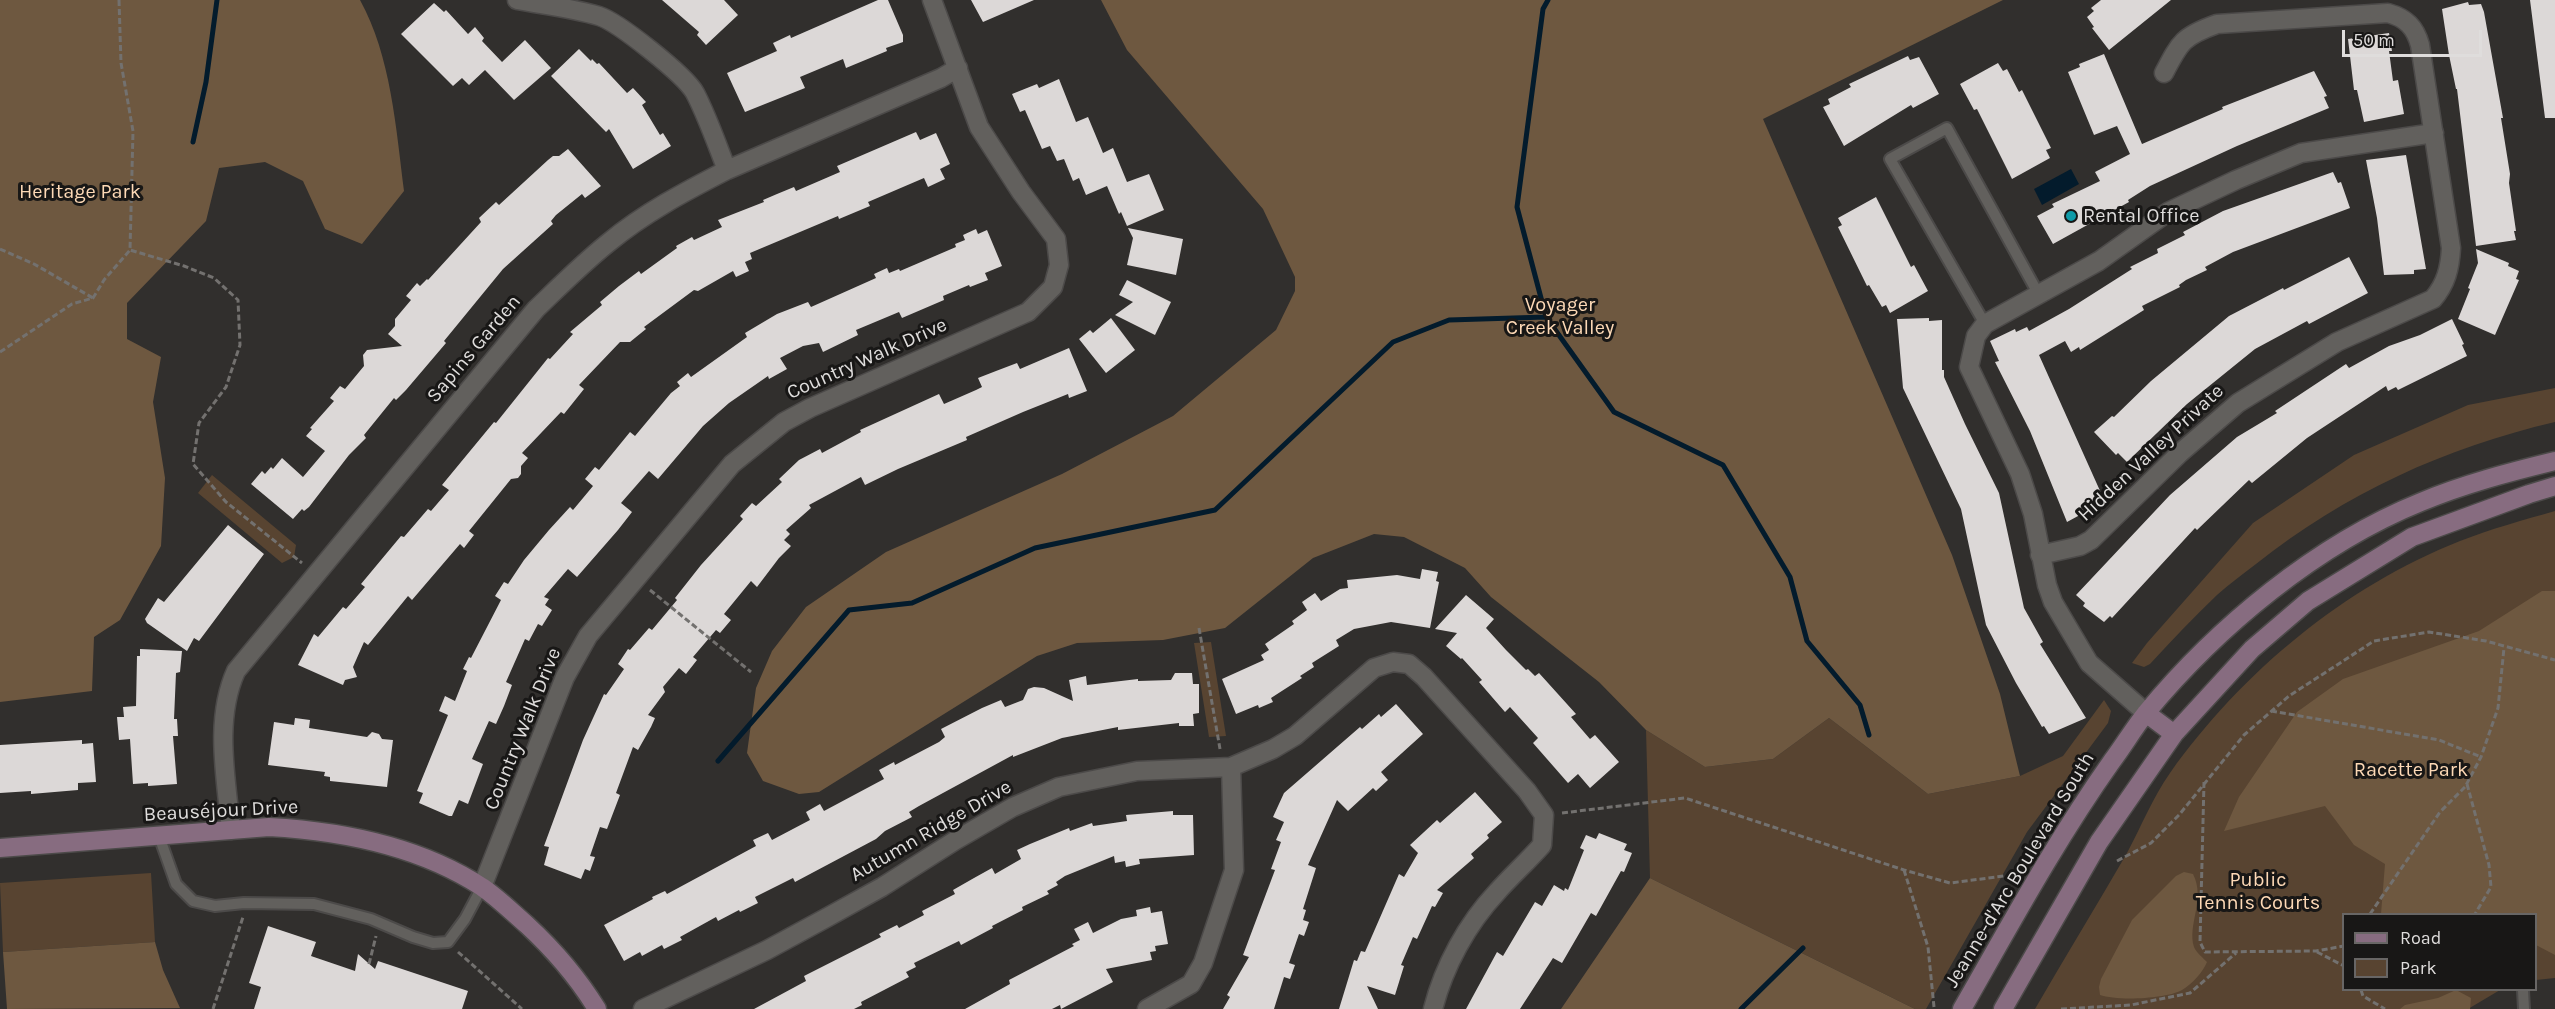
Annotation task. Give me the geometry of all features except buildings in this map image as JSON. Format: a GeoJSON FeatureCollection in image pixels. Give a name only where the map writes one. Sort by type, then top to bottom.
{"type":"FeatureCollection","features":[{"type":"Feature","properties":{"kind":"main road","name":"Jeanne-d'Arc Boulevard South"},"geometry":{"type":"LineString","coordinates":[[1962,1009],[2082,804],[2146,713],[2219,635],[2282,585],[2348,538],[2421,502],[2503,474],[2555,460]]}},
{"type":"Feature","properties":{"kind":"main road"},"geometry":{"type":"LineString","coordinates":[[2003,1009],[2099,842],[2174,734],[2252,649],[2308,601],[2412,537],[2555,486]]}},
{"type":"Feature","properties":{"kind":"main road"},"geometry":{"type":"LineString","coordinates":[[2146,713],[2174,734]]}},
{"type":"Feature","properties":{"kind":"main road","name":"Beauséjour Drive"},"geometry":{"type":"LineString","coordinates":[[0,848],[269,827],[307,829],[371,841],[431,862],[482,887],[536,934],[564,964],[597,1009]]}},
{"type":"Feature","properties":{"kind":"street"},"geometry":{"type":"LineString","coordinates":[[517,0],[601,17],[615,24],[672,69],[694,92],[727,170]]}},
{"type":"Feature","properties":{"kind":"street","name":"Country Walk Drive"},"geometry":{"type":"LineString","coordinates":[[482,887],[565,677],[588,636],[635,577],[732,464],[784,422],[810,408],[1028,312],[1053,287],[1059,265],[1056,239],[1021,192],[979,127],[932,0]]}},
{"type":"Feature","properties":{"kind":"street","name":"Hidden Valley Private"},"geometry":{"type":"LineString","coordinates":[[2040,555],[2080,546],[2091,540],[2180,453],[2222,416],[2258,390],[2337,342],[2433,299],[2440,290],[2450,267],[2451,248],[2417,35],[2411,25],[2400,16],[2388,13],[2217,24],[2195,32],[2179,44],[2164,73]]}},
{"type":"Feature","properties":{"kind":"street","name":"Sapins Garden"},"geometry":{"type":"LineString","coordinates":[[231,830],[222,720],[229,686],[236,670],[536,309],[583,264],[639,219],[697,185],[941,78],[958,68]]}},
{"type":"Feature","properties":{"kind":"street"},"geometry":{"type":"LineString","coordinates":[[2146,713],[2089,663],[2053,602],[2020,474],[1969,367],[1976,336],[1985,324],[2099,261],[2168,212],[2280,162],[2301,153],[2338,146],[2434,133]]}},
{"type":"Feature","properties":{"kind":"street","name":"Autumn Ridge Drive"},"geometry":{"type":"LineString","coordinates":[[644,1009],[777,944],[882,887],[1013,807],[1059,787],[1137,771],[1227,768],[1273,749],[1295,736],[1374,668],[1393,662],[1409,664],[1424,677],[1527,791],[1544,815]]}},
{"type":"Feature","properties":{"kind":"street"},"geometry":{"type":"LineString","coordinates":[[1147,1009],[1191,984],[1203,963],[1234,870],[1227,768]]}},
{"type":"Feature","properties":{"kind":"street"},"geometry":{"type":"LineString","coordinates":[[1433,1009],[1449,965],[1463,937],[1496,892],[1542,845],[1544,815]]}},
{"type":"Feature","properties":{"kind":"lane"},"geometry":{"type":"LineString","coordinates":[[1985,324],[1890,159],[1947,128],[2039,295]]}},
{"type":"Feature","properties":{"kind":"lane"},"geometry":{"type":"LineString","coordinates":[[159,836],[176,884],[193,901],[216,906],[244,903],[314,904],[380,923],[413,938],[433,943],[448,942],[465,919],[482,887]]}},
{"type":"Feature","properties":{"kind":"lane"},"geometry":{"type":"LineString","coordinates":[[2523,991],[2524,1009]]}},
{"type":"Feature","properties":{"kind":"path"},"geometry":{"type":"LineString","coordinates":[[0,352],[72,304],[93,298],[104,280],[130,250],[133,131],[122,63],[119,0]]}},
{"type":"Feature","properties":{"kind":"path"},"geometry":{"type":"LineString","coordinates":[[0,249],[34,264],[93,298]]}},
{"type":"Feature","properties":{"kind":"path"},"geometry":{"type":"LineString","coordinates":[[130,250],[184,266],[214,278],[238,300],[240,345],[226,387],[199,423],[193,464],[226,502],[315,574]]}},
{"type":"Feature","properties":{"kind":"path"},"geometry":{"type":"LineString","coordinates":[[635,577],[751,672]]}},
{"type":"Feature","properties":{"kind":"path"},"geometry":{"type":"LineString","coordinates":[[1199,628],[1227,768]]}},
{"type":"Feature","properties":{"kind":"path"},"geometry":{"type":"LineString","coordinates":[[2117,861],[2151,843],[2179,815],[2244,735],[2271,711],[2289,696],[2374,641],[2429,632],[2486,641],[2504,648],[2555,660]]}},
{"type":"Feature","properties":{"kind":"path"},"geometry":{"type":"LineString","coordinates":[[2371,913],[2440,812],[2467,784],[2481,756],[2498,708],[2504,648]]}},
{"type":"Feature","properties":{"kind":"path"},"geometry":{"type":"LineString","coordinates":[[2271,711],[2439,740],[2481,756]]}},
{"type":"Feature","properties":{"kind":"path"},"geometry":{"type":"LineString","coordinates":[[2204,783],[2200,942],[2205,952],[2316,951],[2342,946]]}},
{"type":"Feature","properties":{"kind":"path"},"geometry":{"type":"LineString","coordinates":[[2467,784],[2489,865],[2491,886],[2476,913]]}},
{"type":"Feature","properties":{"kind":"path"},"geometry":{"type":"LineString","coordinates":[[1544,815],[1685,798],[1950,883],[2010,877]]}},
{"type":"Feature","properties":{"kind":"path"},"geometry":{"type":"LineString","coordinates":[[1904,870],[1928,947],[1934,1006]]}},
{"type":"Feature","properties":{"kind":"path"},"geometry":{"type":"LineString","coordinates":[[369,964],[380,923]]}},
{"type":"Feature","properties":{"kind":"path"},"geometry":{"type":"LineString","coordinates":[[213,1009],[237,935]]}},
{"type":"Feature","properties":{"kind":"path"},"geometry":{"type":"LineString","coordinates":[[448,942],[468,963],[522,1009]]}},
{"type":"Feature","properties":{"kind":"path"},"geometry":{"type":"LineString","coordinates":[[2316,951],[2342,965]]}},
{"type":"Feature","properties":{"kind":"path"},"geometry":{"type":"LineString","coordinates":[[2061,1009],[2131,1007],[2190,993],[2236,953]]}},
{"type":"Feature","properties":{"kind":"path"},"geometry":{"type":"LineString","coordinates":[[2361,991],[2363,996],[2385,1009]]}},
{"type":"Feature","properties":{"kind":"green space","name":"Heritage Park"},"geometry":{"type":"Polygon","coordinates":[[[0,0],[360,0],[379,45],[391,93],[404,191],[362,244],[325,229],[303,181],[265,162],[219,168],[206,221],[127,303],[127,339],[161,357],[153,402],[165,478],[161,546],[120,620],[94,637],[92,691],[0,702],[0,0]]]}},
{"type":"Feature","properties":{"kind":"green space","name":"Voyager Creek Valley"},"geometry":{"type":"Polygon","coordinates":[[[1101,0],[2003,0],[1763,119],[1952,555],[2000,694],[2020,776],[1928,794],[1829,718],[1773,759],[1705,767],[1646,730],[1599,682],[1491,597],[1465,568],[1404,537],[1374,534],[1313,558],[1225,628],[1163,640],[1077,643],[1037,656],[819,792],[799,794],[763,781],[747,753],[756,688],[772,651],[806,607],[886,552],[1062,474],[1173,416],[1276,330],[1295,291],[1295,277],[1263,209],[1127,50],[1101,0]]]}},
{"type":"Feature","properties":{"kind":"green space"},"geometry":{"type":"Polygon","coordinates":[[[2555,388],[2555,422],[2474,445],[2398,476],[2361,495],[2290,539],[2231,583],[2150,664],[2144,667],[2132,663],[2253,523],[2354,455],[2468,405],[2555,388]]]}},
{"type":"Feature","properties":{"kind":"green space"},"geometry":{"type":"Polygon","coordinates":[[[212,475],[296,545],[294,557],[282,563],[198,493],[212,475]]]}},
{"type":"Feature","properties":{"kind":"green space","name":"Racette Park"},"geometry":{"type":"Polygon","coordinates":[[[2555,511],[2555,978],[2537,980],[2537,913],[2342,913],[2342,991],[2498,991],[2468,1009],[2035,1009],[2127,853],[2164,782],[2198,736],[2229,701],[2298,636],[2376,582],[2460,541],[2555,511]]]}},
{"type":"Feature","properties":{"kind":"green space"},"geometry":{"type":"Polygon","coordinates":[[[2542,591],[2555,591],[2555,955],[2537,946],[2537,913],[2381,913],[2385,864],[2354,845],[2325,806],[2224,831],[2239,797],[2297,712],[2343,679],[2479,631],[2542,591]]]}},
{"type":"Feature","properties":{"kind":"green space"},"geometry":{"type":"Polygon","coordinates":[[[1211,642],[1226,736],[1209,737],[1194,643],[1211,642]]]}},
{"type":"Feature","properties":{"kind":"green space"},"geometry":{"type":"Polygon","coordinates":[[[2104,700],[2111,711],[2108,723],[2027,832],[1926,1009],[1915,1009],[1650,878],[1646,730],[1705,767],[1773,759],[1829,718],[1928,794],[2020,776],[2063,756],[2104,700]]]}},
{"type":"Feature","properties":{"kind":"green space"},"geometry":{"type":"Polygon","coordinates":[[[2184,872],[2193,874],[2198,893],[2192,939],[2195,949],[2207,962],[2203,970],[2190,984],[2175,993],[2141,998],[2100,995],[2101,979],[2132,920],[2176,876],[2184,872]]]}},
{"type":"Feature","properties":{"kind":"green space"},"geometry":{"type":"Polygon","coordinates":[[[151,873],[155,942],[3,952],[0,883],[151,873]]]}},
{"type":"Feature","properties":{"kind":"green space"},"geometry":{"type":"Polygon","coordinates":[[[1650,878],[1915,1009],[1561,1009],[1650,878]]]}},
{"type":"Feature","properties":{"kind":"green space"},"geometry":{"type":"Polygon","coordinates":[[[155,942],[163,970],[180,1008],[7,1009],[3,952],[155,942]]]}},
{"type":"Feature","properties":{"kind":"green space"},"geometry":{"type":"Polygon","coordinates":[[[2458,991],[2471,998],[2470,1009],[2400,1009],[2405,1005],[2458,991]]]}},
{"type":"Feature","properties":{"kind":"water"},"geometry":{"type":"Polygon","coordinates":[[[2071,169],[2079,184],[2042,205],[2034,189],[2071,169]]]}},
{"type":"Feature","properties":{"kind":"waterway"},"geometry":{"type":"LineString","coordinates":[[193,142],[206,82],[217,0]]}},
{"type":"Feature","properties":{"kind":"waterway"},"geometry":{"type":"LineString","coordinates":[[1548,0],[1543,9],[1517,207],[1546,317],[1614,412],[1723,465],[1790,577],[1807,641],[1860,705],[1869,735]]}},
{"type":"Feature","properties":{"kind":"waterway"},"geometry":{"type":"LineString","coordinates":[[718,761],[849,610],[912,603],[1035,548],[1215,510],[1393,342],[1449,320],[1546,317]]}},
{"type":"Feature","properties":{"kind":"waterway"},"geometry":{"type":"LineString","coordinates":[[1741,1009],[1803,948]]}},
{"type":"Feature","properties":{"kind":"place","name":"Rental Office"},"geometry":{"type":"Point","coordinates":[2071,216]}},
{"type":"Feature","properties":{"kind":"park label","name":"Public Tennis Courts"},"geometry":{"type":"Point","coordinates":[2258,892]}}]}
